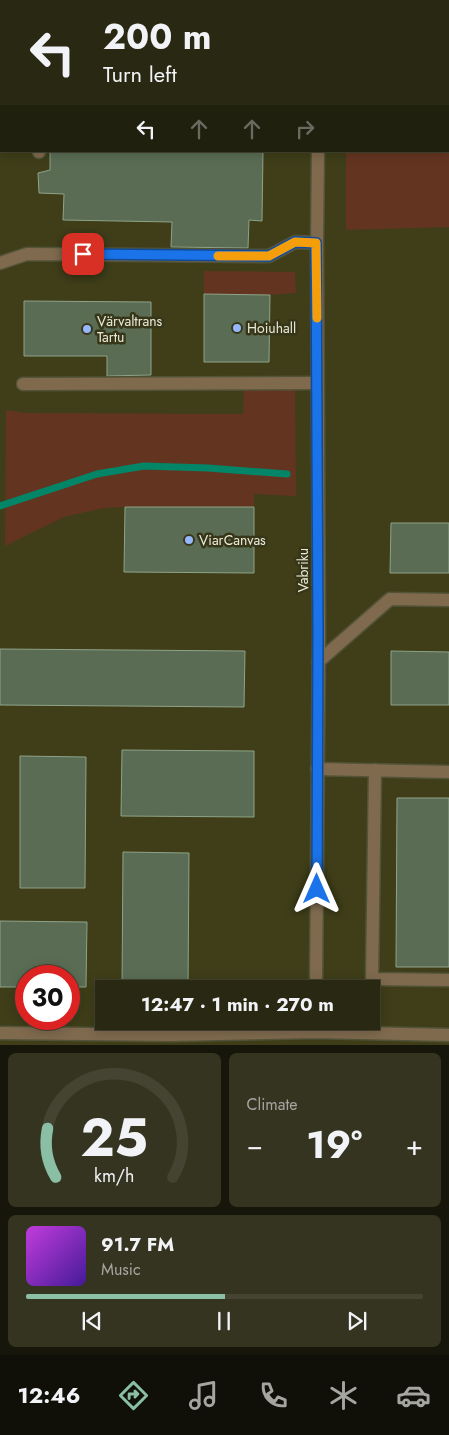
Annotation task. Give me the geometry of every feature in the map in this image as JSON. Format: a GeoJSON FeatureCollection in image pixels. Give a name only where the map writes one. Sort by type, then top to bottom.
{"type":"FeatureCollection","features":[{"type":"Feature","properties":{"kind":"street","name":"Vabriku"},"geometry":{"type":"LineString","coordinates":[[316,980],[318,662],[316,243],[318,152]]}},
{"type":"Feature","properties":{"kind":"street"},"geometry":{"type":"LineString","coordinates":[[0,263],[27,254],[269,256],[295,242],[316,243]]}},
{"type":"Feature","properties":{"kind":"street"},"geometry":{"type":"LineString","coordinates":[[23,384],[317,383]]}},
{"type":"Feature","properties":{"kind":"street"},"geometry":{"type":"LineString","coordinates":[[318,662],[390,599],[449,600]]}},
{"type":"Feature","properties":{"kind":"street"},"geometry":{"type":"LineString","coordinates":[[318,769],[449,772]]}},
{"type":"Feature","properties":{"kind":"street"},"geometry":{"type":"LineString","coordinates":[[375,770],[372,979],[449,980]]}},
{"type":"Feature","properties":{"kind":"street"},"geometry":{"type":"LineString","coordinates":[[0,1033],[171,1035],[262,1030]]}},
{"type":"Feature","properties":{"kind":"street"},"geometry":{"type":"LineString","coordinates":[[366,1030],[449,1035]]}},
{"type":"Feature","properties":{"kind":"shaded area"},"geometry":{"type":"Polygon","coordinates":[[[0,152],[449,152],[449,1045],[0,1045],[0,152]]]}},
{"type":"Feature","properties":{"kind":"shaded area"},"geometry":{"type":"Polygon","coordinates":[[[346,152],[449,152],[449,227],[346,230],[346,152]]]}},
{"type":"Feature","properties":{"kind":"shaded area"},"geometry":{"type":"Polygon","coordinates":[[[204,271],[295,272],[296,293],[270,295],[204,294],[204,271]]]}},
{"type":"Feature","properties":{"kind":"shaded area"},"geometry":{"type":"Polygon","coordinates":[[[295,389],[296,496],[254,494],[254,507],[104,508],[64,517],[5,546],[6,410],[25,413],[243,414],[244,390],[295,389]]]}},
{"type":"Feature","properties":{"kind":"building"},"geometry":{"type":"Polygon","coordinates":[[[50,152],[263,152],[262,221],[249,220],[248,248],[171,247],[172,222],[63,220],[64,194],[39,193],[38,173],[50,170],[50,152]]]}},
{"type":"Feature","properties":{"kind":"building","name":"Hoiuhall"},"geometry":{"type":"Polygon","coordinates":[[[204,294],[270,295],[269,362],[204,362],[204,294]]]}},
{"type":"Feature","properties":{"kind":"building","name":"Värvaltrans Tartu"},"geometry":{"type":"Polygon","coordinates":[[[24,301],[151,302],[151,375],[107,376],[107,356],[24,356],[24,301]]]}},
{"type":"Feature","properties":{"kind":"building","name":"ViarCanvas"},"geometry":{"type":"Polygon","coordinates":[[[125,507],[254,507],[254,573],[124,572],[125,507]]]}},
{"type":"Feature","properties":{"kind":"building"},"geometry":{"type":"Polygon","coordinates":[[[391,523],[449,523],[449,573],[390,573],[391,523]]]}},
{"type":"Feature","properties":{"kind":"building"},"geometry":{"type":"Polygon","coordinates":[[[0,649],[245,651],[244,707],[0,705],[0,649]]]}},
{"type":"Feature","properties":{"kind":"building"},"geometry":{"type":"Polygon","coordinates":[[[391,651],[449,652],[449,705],[391,705],[391,651]]]}},
{"type":"Feature","properties":{"kind":"building"},"geometry":{"type":"Polygon","coordinates":[[[122,750],[254,751],[254,817],[121,816],[122,750]]]}},
{"type":"Feature","properties":{"kind":"building"},"geometry":{"type":"Polygon","coordinates":[[[20,756],[86,757],[85,888],[20,888],[20,756]]]}},
{"type":"Feature","properties":{"kind":"building"},"geometry":{"type":"Polygon","coordinates":[[[397,798],[449,798],[449,967],[396,967],[397,798]]]}},
{"type":"Feature","properties":{"kind":"building"},"geometry":{"type":"Polygon","coordinates":[[[123,852],[189,853],[188,980],[122,980],[123,852]]]}},
{"type":"Feature","properties":{"kind":"building"},"geometry":{"type":"Polygon","coordinates":[[[0,921],[87,922],[86,987],[80,987],[80,965],[15,965],[15,987],[0,987],[0,921]]]}},
{"type":"Feature","properties":{"kind":"waterway"},"geometry":{"type":"LineString","coordinates":[[0,506],[97,474],[144,466],[208,468],[287,474]]}},
{"type":"Feature","properties":{"kind":"slow traffic"},"geometry":{"type":"LineString","coordinates":[[218,256],[269,256],[295,242],[316,243],[317,318]]}},
{"type":"Feature","properties":{"kind":"place","name":"Hoiuhall"},"geometry":{"type":"Point","coordinates":[237,328]}},
{"type":"Feature","properties":{"kind":"place","name":"Värvaltrans Tartu"},"geometry":{"type":"Point","coordinates":[87,329]}},
{"type":"Feature","properties":{"kind":"place","name":"ViarCanvas"},"geometry":{"type":"Point","coordinates":[189,540]}},
{"type":"Feature","properties":{"kind":"route"},"geometry":{"type":"LineString","coordinates":[[83,254],[269,256],[295,242],[316,243],[317,889]]}}]}
